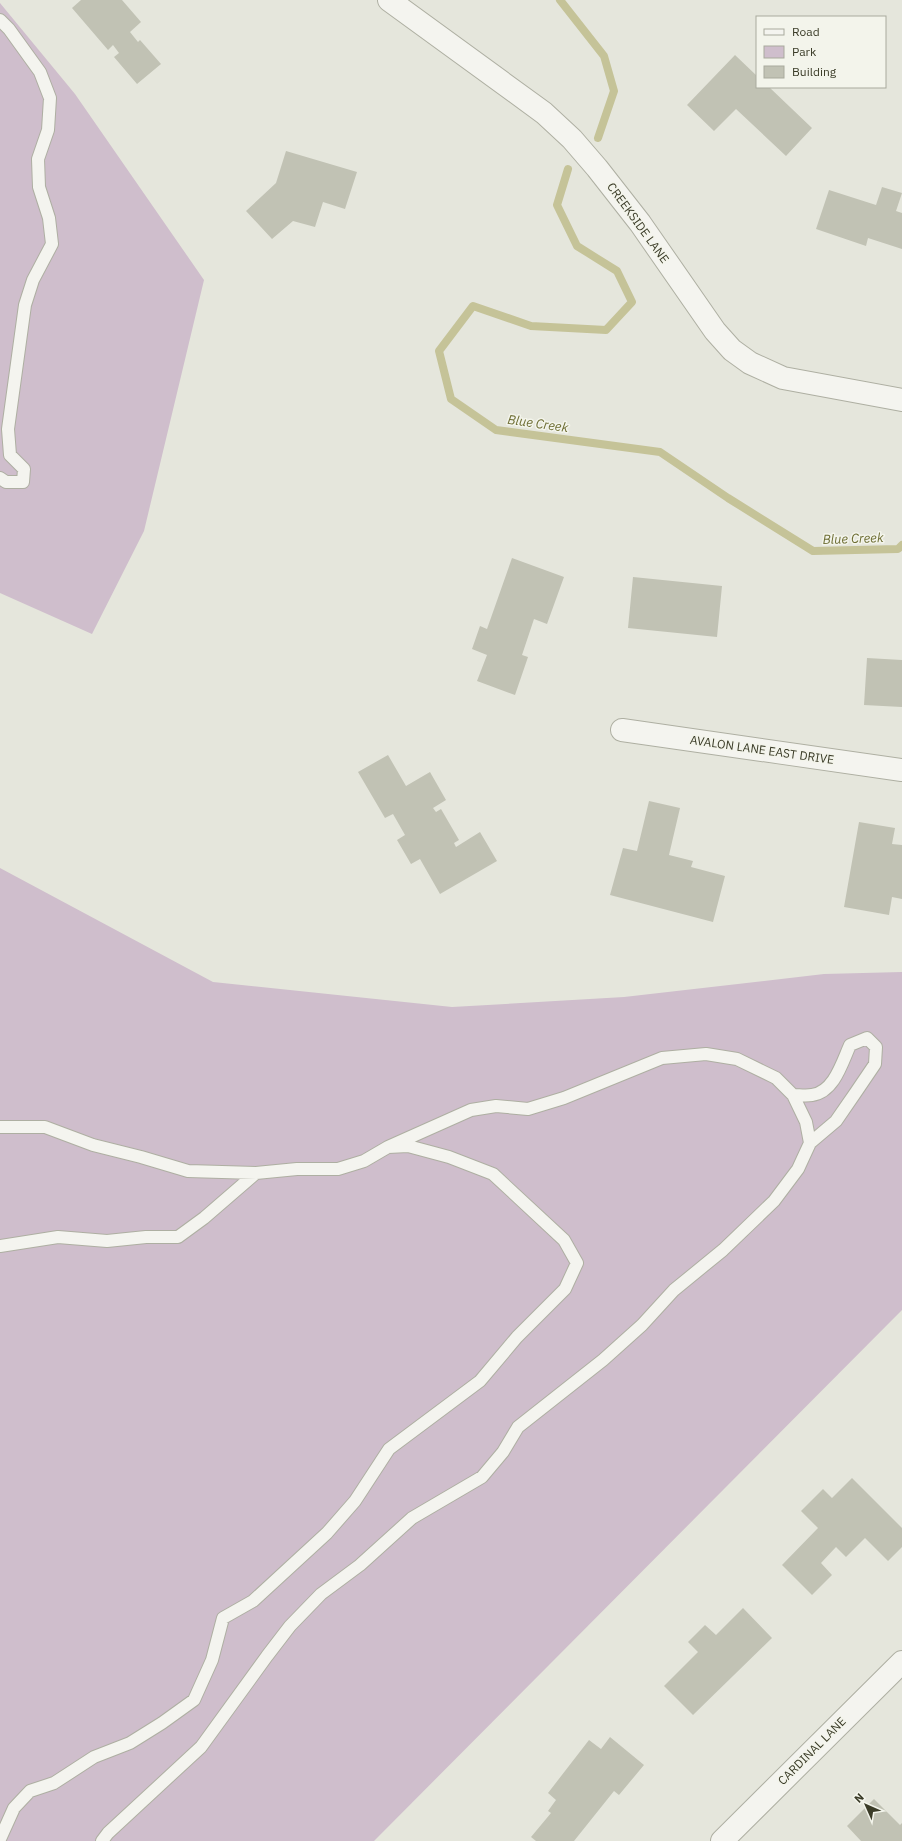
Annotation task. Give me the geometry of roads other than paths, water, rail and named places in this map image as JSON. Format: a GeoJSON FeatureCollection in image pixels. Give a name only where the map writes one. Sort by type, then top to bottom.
{"type":"FeatureCollection","features":[{"type":"Feature","properties":{"kind":"street","name":"CREEKSIDE LANE"},"geometry":{"type":"LineString","coordinates":[[389,0],[544,113],[572,139],[626,205],[715,331],[732,350],[750,363],[783,378],[902,400]]}},
{"type":"Feature","properties":{"kind":"street","name":"AVALON LANE EAST DRIVE"},"geometry":{"type":"LineString","coordinates":[[622,730],[902,770]]}},
{"type":"Feature","properties":{"kind":"street","name":"CARDINAL LANE"},"geometry":{"type":"LineString","coordinates":[[722,1841],[902,1662]]}},
{"type":"Feature","properties":{"kind":"lane"},"geometry":{"type":"LineString","coordinates":[[0,20],[9,29],[40,72],[50,98],[48,130],[38,159],[39,187],[49,218],[52,244],[33,280],[25,305],[8,429],[10,455],[24,469],[23,482],[6,482],[0,478]]}},
{"type":"Feature","properties":{"kind":"lane"},"geometry":{"type":"LineString","coordinates":[[0,437],[10,445]]}},
{"type":"Feature","properties":{"kind":"lane"},"geometry":{"type":"LineString","coordinates":[[102,1841],[108,1833],[201,1747],[281,1638],[321,1594],[360,1565],[412,1518],[482,1477],[503,1452],[518,1427],[603,1360],[642,1325],[674,1290],[723,1250],[774,1201],[798,1169],[810,1144],[836,1121],[856,1092],[874,1064],[876,1047],[867,1038],[850,1045],[841,1067],[828,1088],[813,1095],[793,1095]]}},
{"type":"Feature","properties":{"kind":"lane"},"geometry":{"type":"LineString","coordinates":[[0,1127],[45,1127],[93,1145],[188,1171],[256,1173],[297,1169],[338,1169],[364,1160],[388,1147],[432,1129],[471,1110],[496,1106],[528,1109],[564,1098],[662,1058],[706,1054],[737,1059],[776,1078],[793,1095],[806,1122],[810,1144]]}},
{"type":"Feature","properties":{"kind":"lane"},"geometry":{"type":"LineString","coordinates":[[0,1839],[14,1808],[30,1791],[54,1783],[94,1757],[130,1743],[162,1723],[194,1700],[212,1660],[223,1618],[253,1601],[327,1533],[355,1502],[389,1450],[480,1381],[517,1337],[565,1289],[577,1263],[564,1240],[493,1174],[449,1157],[408,1146],[388,1147]]}},
{"type":"Feature","properties":{"kind":"lane"},"geometry":{"type":"LineString","coordinates":[[0,1246],[58,1237],[107,1241],[146,1237],[178,1237],[204,1218],[256,1173]]}},
{"type":"Feature","properties":{"kind":"waterway","name":"Blue Creek"},"geometry":{"type":"LineString","coordinates":[[560,0],[604,56],[614,91],[598,138]]}},
{"type":"Feature","properties":{"kind":"waterway","name":"Blue Creek"},"geometry":{"type":"LineString","coordinates":[[568,169],[557,205],[577,246],[617,271],[632,302],[606,330],[531,326],[473,306],[439,351],[451,399],[496,430],[660,452],[728,498],[813,551],[898,549],[902,545]]}}]}
